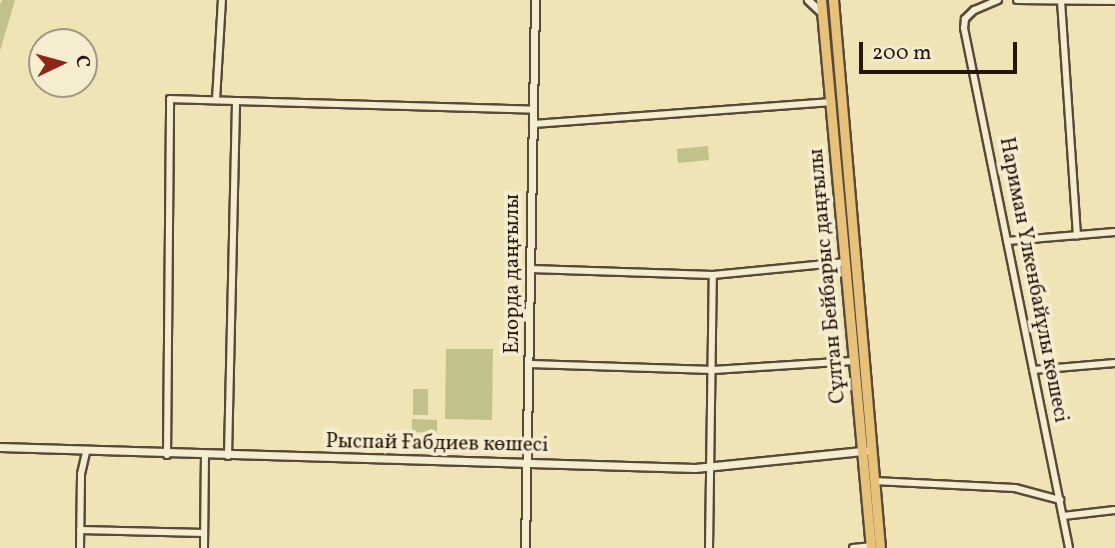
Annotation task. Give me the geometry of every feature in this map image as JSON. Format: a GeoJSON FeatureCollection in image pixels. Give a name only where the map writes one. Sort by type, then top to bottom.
{"type":"FeatureCollection","features":[{"type":"Feature","properties":{"kind":"main road","name":"Сұлтан Бейбарыс даңғылы"},"geometry":{"type":"LineString","coordinates":[[821,0],[861,452],[874,547]]}},
{"type":"Feature","properties":{"kind":"main road","name":"Сұлтан Бейбарыс даңғылы"},"geometry":{"type":"LineString","coordinates":[[833,0],[872,450],[874,547]]}},
{"type":"Feature","properties":{"kind":"street"},"geometry":{"type":"LineString","coordinates":[[216,100],[222,0]]}},
{"type":"Feature","properties":{"kind":"street","name":"Елорда даңғылы"},"geometry":{"type":"LineString","coordinates":[[525,548],[535,0]]}},
{"type":"Feature","properties":{"kind":"street"},"geometry":{"type":"LineString","coordinates":[[808,0],[822,13]]}},
{"type":"Feature","properties":{"kind":"street","name":"Нариман Үлкенбайұлы көшесі"},"geometry":{"type":"LineString","coordinates":[[998,0],[965,19],[1069,548]]}},
{"type":"Feature","properties":{"kind":"street"},"geometry":{"type":"LineString","coordinates":[[1017,0],[1115,1]]}},
{"type":"Feature","properties":{"kind":"street"},"geometry":{"type":"LineString","coordinates":[[1061,1],[1077,235]]}},
{"type":"Feature","properties":{"kind":"street"},"geometry":{"type":"LineString","coordinates":[[167,455],[170,99],[533,110]]}},
{"type":"Feature","properties":{"kind":"street"},"geometry":{"type":"LineString","coordinates":[[228,456],[236,101]]}},
{"type":"Feature","properties":{"kind":"street"},"geometry":{"type":"LineString","coordinates":[[533,124],[841,101]]}},
{"type":"Feature","properties":{"kind":"street"},"geometry":{"type":"LineString","coordinates":[[1007,241],[1115,232]]}},
{"type":"Feature","properties":{"kind":"street"},"geometry":{"type":"LineString","coordinates":[[531,269],[713,275],[855,260]]}},
{"type":"Feature","properties":{"kind":"street"},"geometry":{"type":"LineString","coordinates":[[709,548],[713,275]]}},
{"type":"Feature","properties":{"kind":"street"},"geometry":{"type":"LineString","coordinates":[[530,363],[713,370],[853,361]]}},
{"type":"Feature","properties":{"kind":"street"},"geometry":{"type":"LineString","coordinates":[[1033,370],[1115,363]]}},
{"type":"Feature","properties":{"kind":"street","name":"Рыспай Ғабдиев көшесі"},"geometry":{"type":"LineString","coordinates":[[0,447],[167,455],[710,467],[872,450]]}},
{"type":"Feature","properties":{"kind":"street"},"geometry":{"type":"LineString","coordinates":[[80,548],[81,474],[86,452]]}},
{"type":"Feature","properties":{"kind":"street"},"geometry":{"type":"LineString","coordinates":[[204,548],[205,456]]}},
{"type":"Feature","properties":{"kind":"street"},"geometry":{"type":"LineString","coordinates":[[874,481],[1016,488],[1060,500]]}},
{"type":"Feature","properties":{"kind":"street"},"geometry":{"type":"LineString","coordinates":[[1063,516],[1115,510]]}},
{"type":"Feature","properties":{"kind":"street"},"geometry":{"type":"LineString","coordinates":[[80,530],[204,533]]}},
{"type":"Feature","properties":{"kind":"street"},"geometry":{"type":"LineString","coordinates":[[853,548],[874,547]]}},
{"type":"Feature","properties":{"kind":"green space"},"geometry":{"type":"Polygon","coordinates":[[[2,0],[15,0],[0,51],[0,4],[2,0]]]}},
{"type":"Feature","properties":{"kind":"green space"},"geometry":{"type":"Polygon","coordinates":[[[708,146],[709,160],[678,163],[677,149],[708,146]]]}},
{"type":"Feature","properties":{"kind":"green space"},"geometry":{"type":"Polygon","coordinates":[[[446,349],[493,349],[492,420],[445,419],[446,349]]]}},
{"type":"Feature","properties":{"kind":"green space"},"geometry":{"type":"Polygon","coordinates":[[[413,389],[428,389],[428,415],[413,415],[413,389]]]}},
{"type":"Feature","properties":{"kind":"green space"},"geometry":{"type":"Polygon","coordinates":[[[412,419],[437,420],[437,433],[412,432],[412,419]]]}}]}
